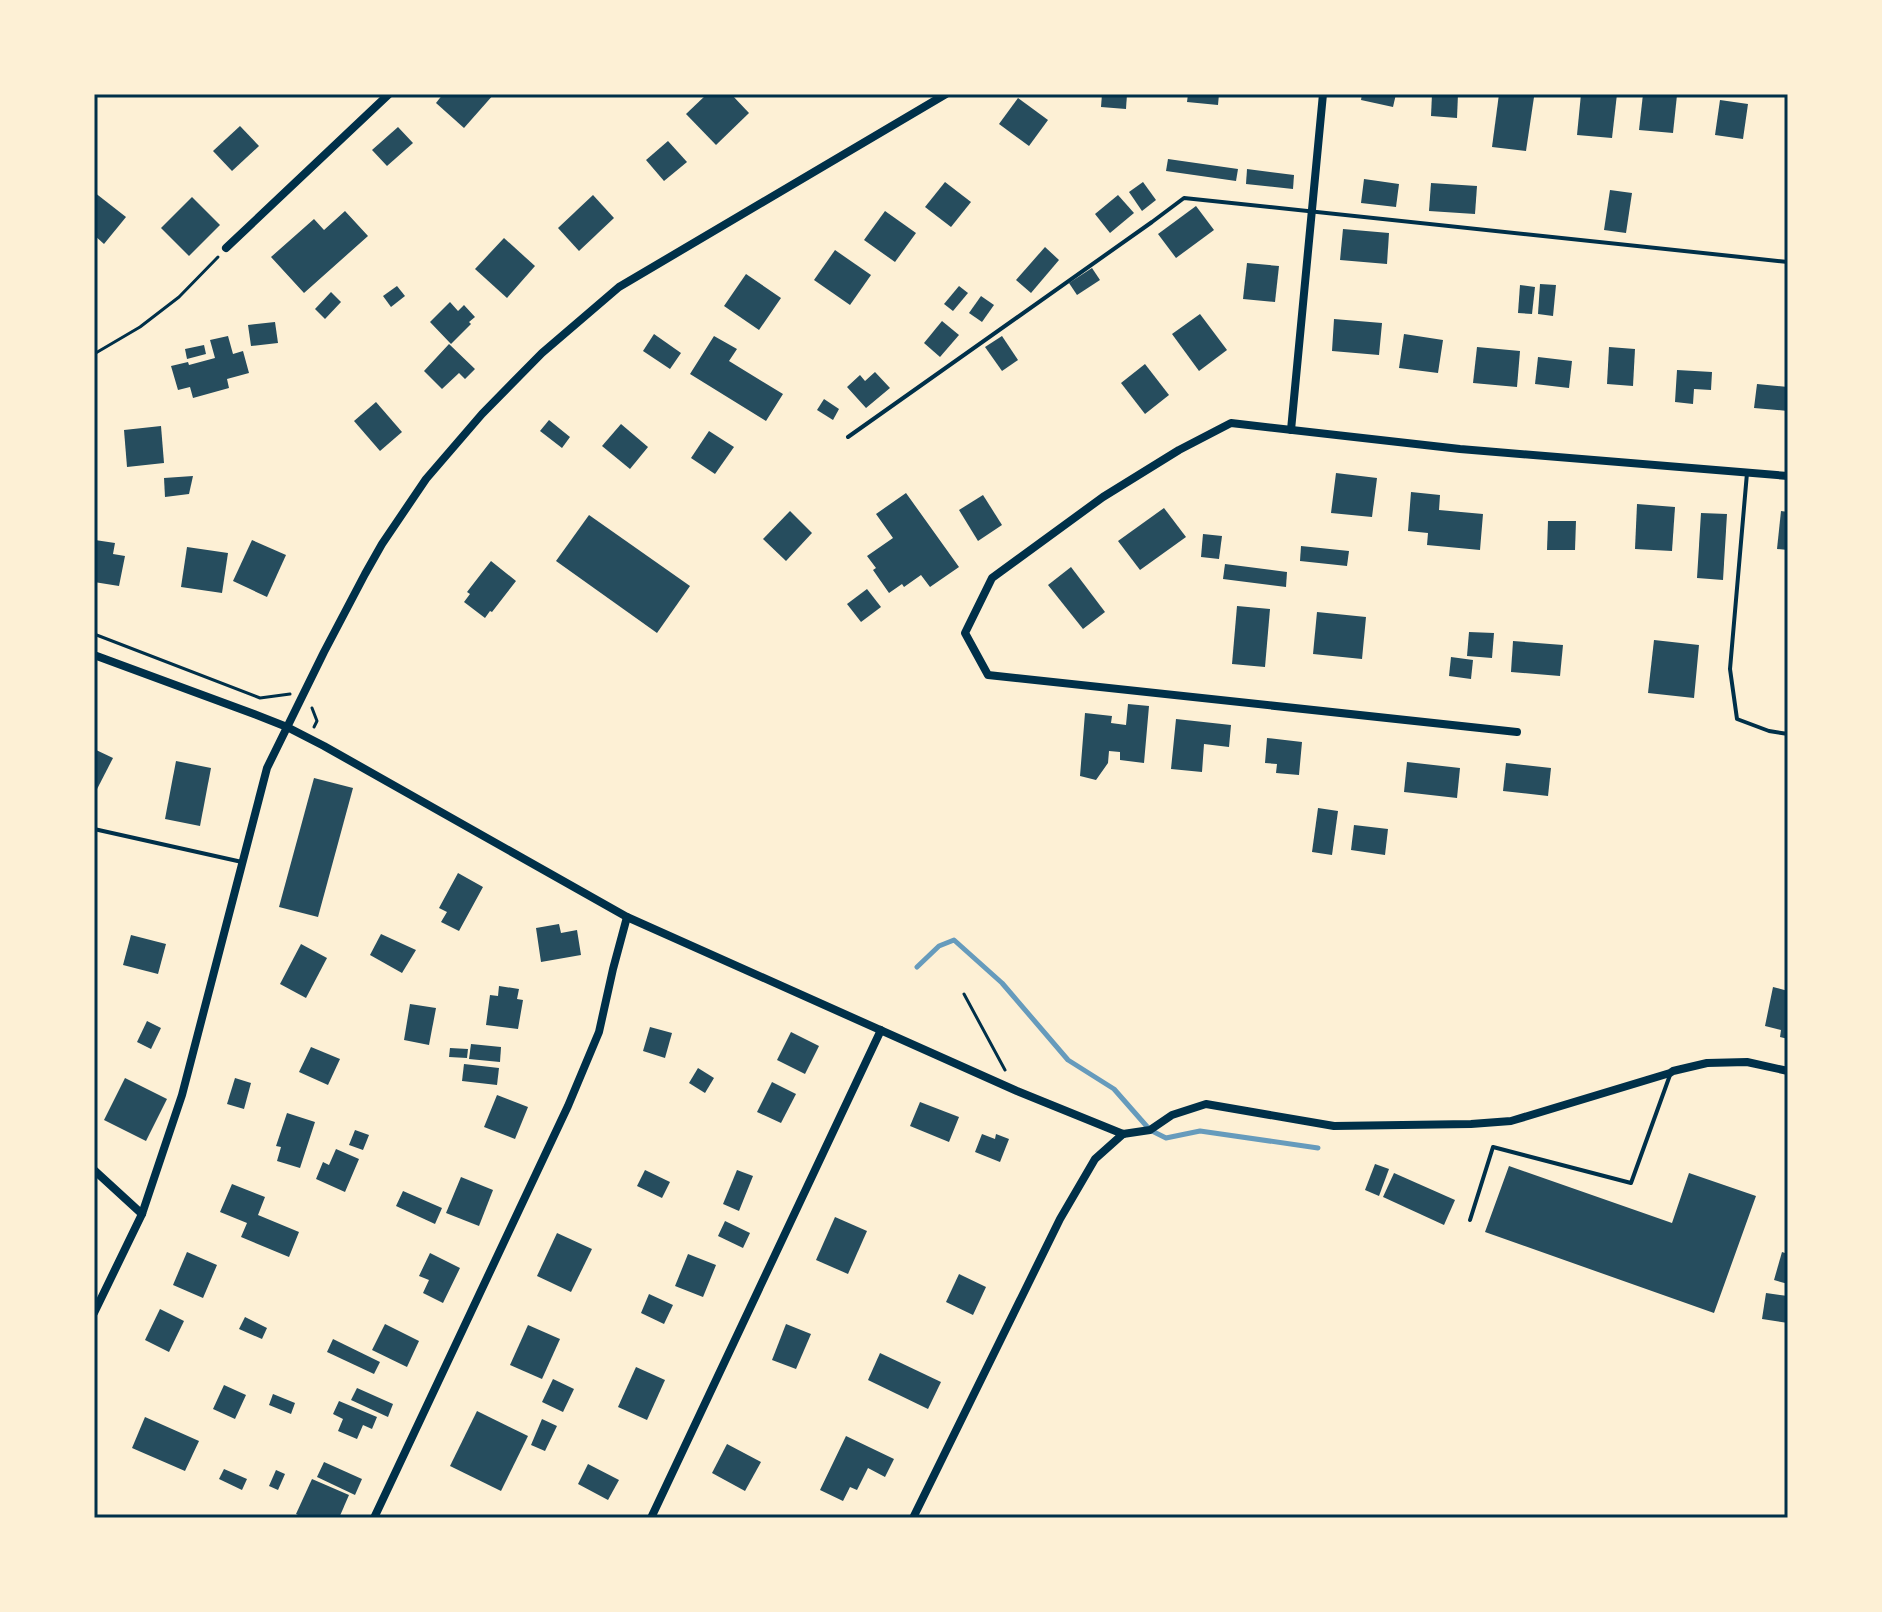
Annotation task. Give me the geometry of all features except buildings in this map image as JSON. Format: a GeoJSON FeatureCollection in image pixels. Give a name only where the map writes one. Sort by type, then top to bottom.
{"type":"FeatureCollection","features":[{"type":"Feature","properties":{"kind":"street"},"geometry":{"type":"LineString","coordinates":[[226,248],[389,94]]}},
{"type":"Feature","properties":{"kind":"street"},"geometry":{"type":"LineString","coordinates":[[94,1313],[142,1214],[182,1095],[264,777],[365,574],[417,492],[482,414],[542,353],[619,287],[946,94]]}},
{"type":"Feature","properties":{"kind":"street"},"geometry":{"type":"LineString","coordinates":[[1291,430],[1323,94]]}},
{"type":"Feature","properties":{"kind":"street"},"geometry":{"type":"LineString","coordinates":[[1517,732],[988,675],[965,633],[992,578],[1103,497],[1179,450],[1231,423],[1460,449],[1788,476]]}},
{"type":"Feature","properties":{"kind":"street"},"geometry":{"type":"LineString","coordinates":[[94,655],[287,727],[627,917],[1017,1091],[1123,1134],[1150,1130],[1172,1115],[1206,1104],[1334,1126],[1511,1121],[1707,1063],[1747,1062],[1788,1071]]}},
{"type":"Feature","properties":{"kind":"street"},"geometry":{"type":"LineString","coordinates":[[374,1518],[568,1106],[599,1032],[627,917]]}},
{"type":"Feature","properties":{"kind":"street"},"geometry":{"type":"LineString","coordinates":[[651,1518],[881,1030]]}},
{"type":"Feature","properties":{"kind":"street"},"geometry":{"type":"LineString","coordinates":[[913,1518],[1060,1219],[1095,1159],[1123,1134]]}},
{"type":"Feature","properties":{"kind":"street"},"geometry":{"type":"LineString","coordinates":[[94,1170],[142,1214]]}},
{"type":"Feature","properties":{"kind":"lane"},"geometry":{"type":"LineString","coordinates":[[848,437],[1184,198],[1788,262]]}},
{"type":"Feature","properties":{"kind":"lane"},"geometry":{"type":"LineString","coordinates":[[1747,473],[1730,669],[1737,719],[1769,731],[1788,734]]}},
{"type":"Feature","properties":{"kind":"lane"},"geometry":{"type":"LineString","coordinates":[[94,829],[242,862]]}},
{"type":"Feature","properties":{"kind":"lane"},"geometry":{"type":"LineString","coordinates":[[1470,1220],[1493,1147],[1631,1183],[1670,1073]]}},
{"type":"Feature","properties":{"kind":"path"},"geometry":{"type":"LineString","coordinates":[[94,354],[140,327],[179,297],[226,248]]}},
{"type":"Feature","properties":{"kind":"path"},"geometry":{"type":"LineString","coordinates":[[94,634],[260,698],[291,693]]}},
{"type":"Feature","properties":{"kind":"path"},"geometry":{"type":"LineString","coordinates":[[310,703],[317,721]]}},
{"type":"Feature","properties":{"kind":"path"},"geometry":{"type":"LineString","coordinates":[[964,994],[1017,1091]]}},
{"type":"Feature","properties":{"kind":"waterway"},"geometry":{"type":"LineString","coordinates":[[917,967],[939,946],[954,940],[1002,983],[1068,1060],[1114,1089],[1150,1130],[1166,1138],[1200,1131],[1318,1148]]}}]}
